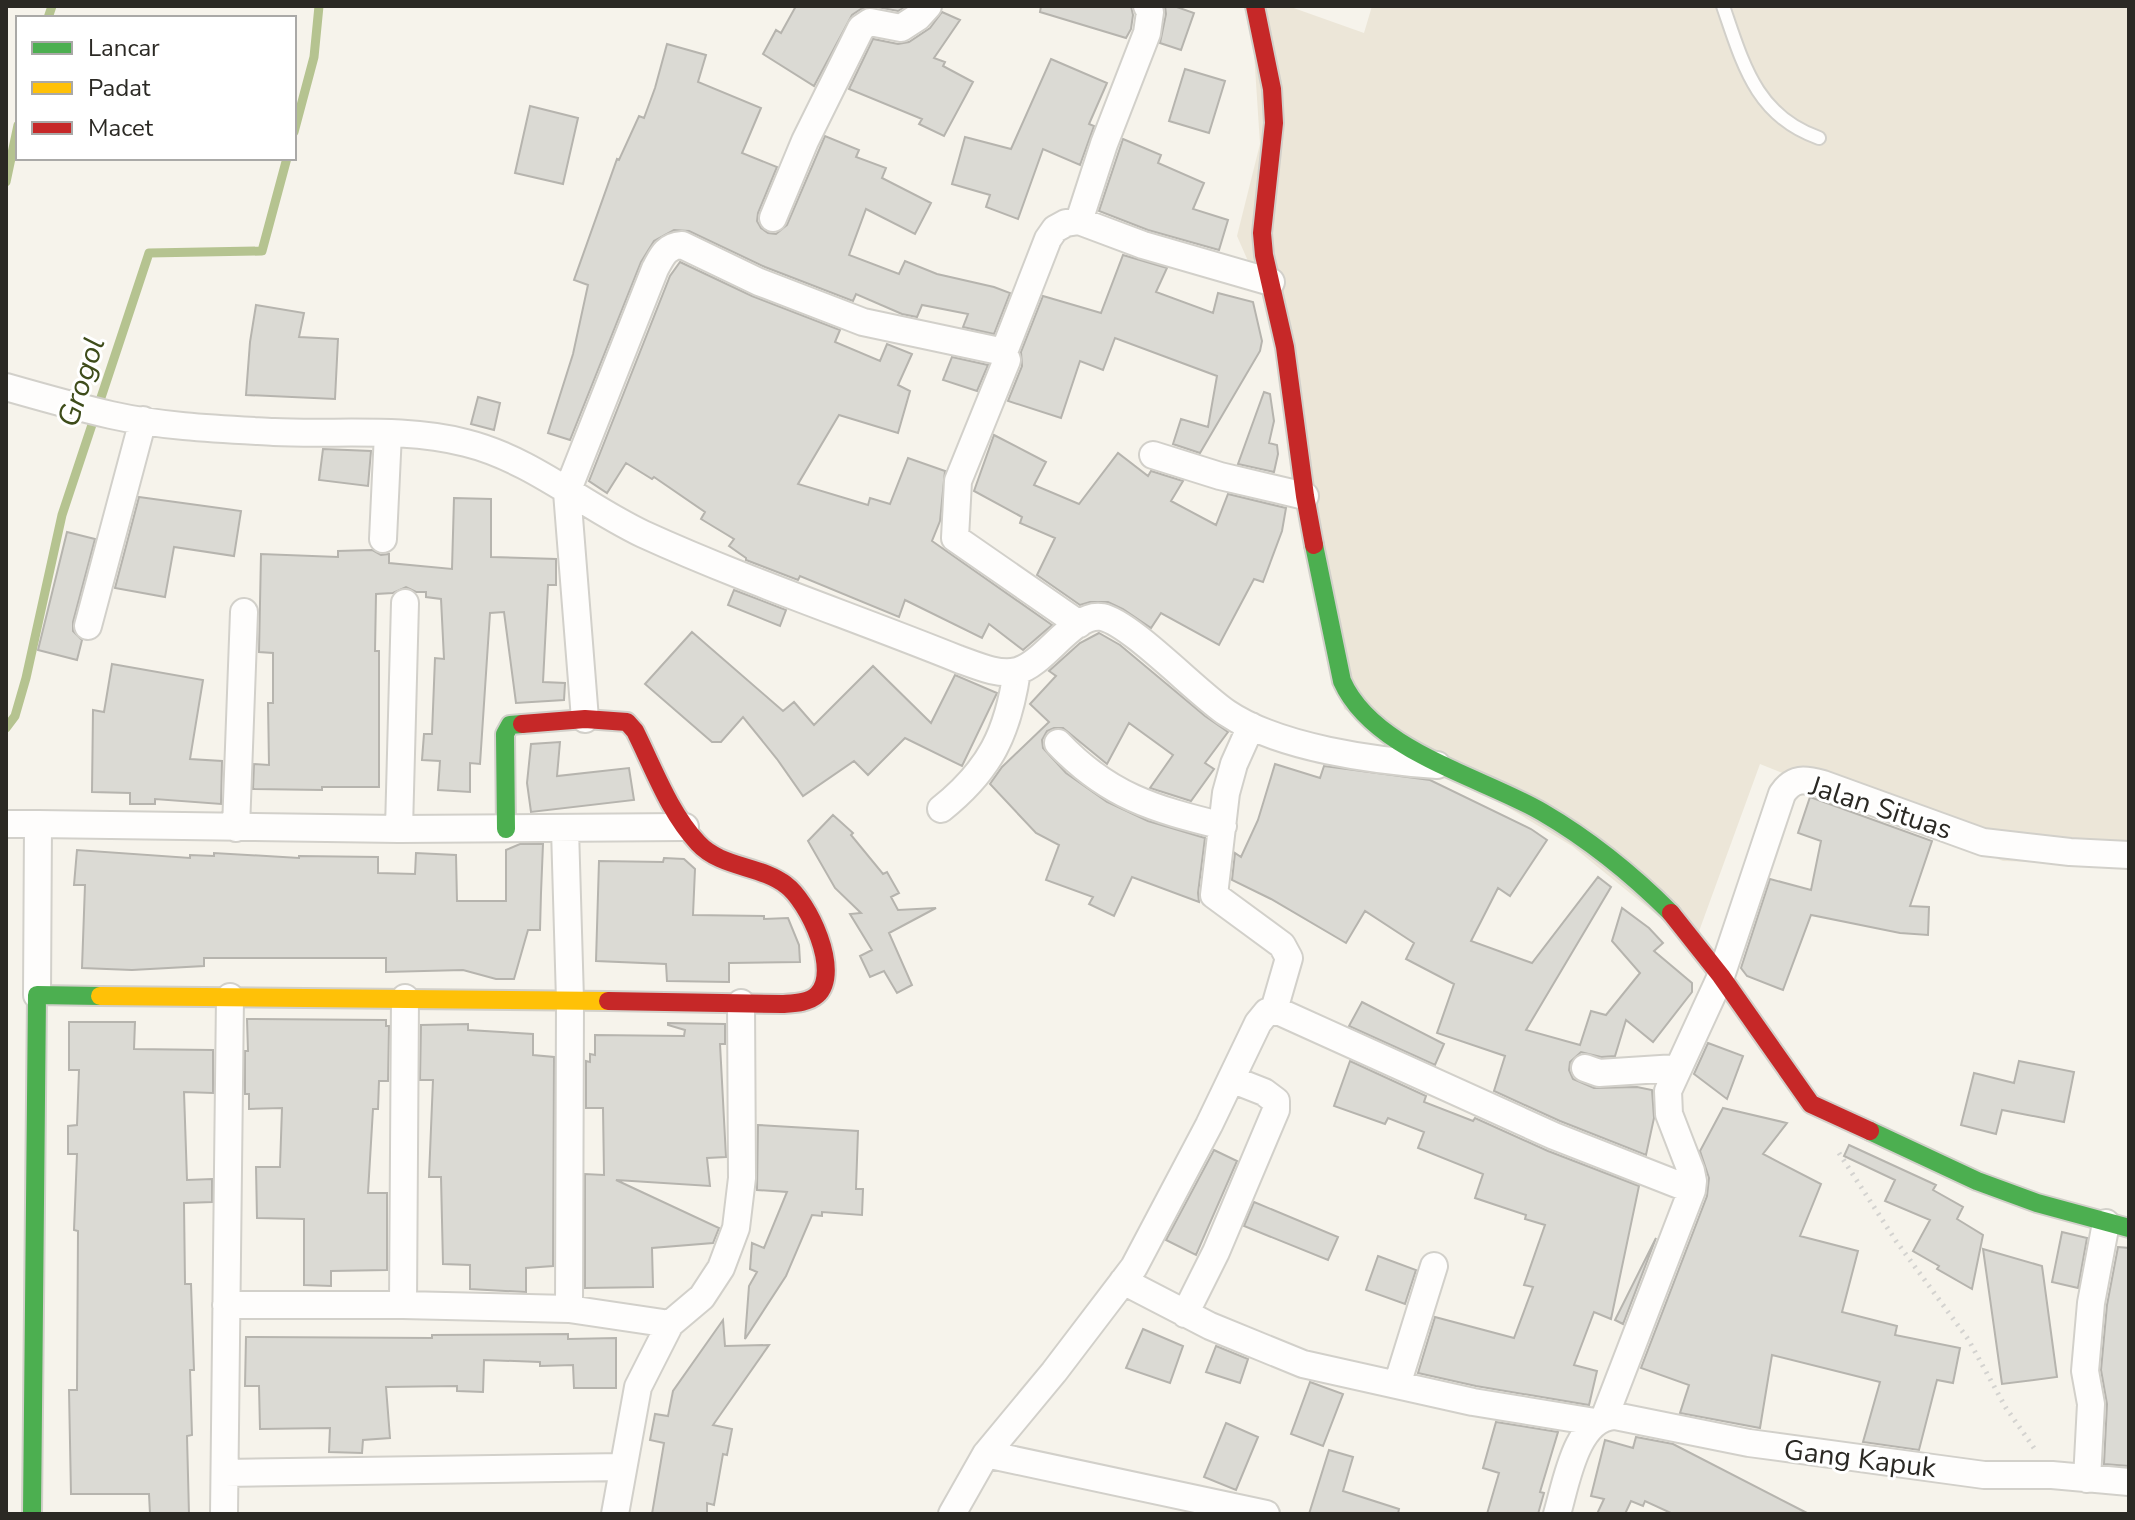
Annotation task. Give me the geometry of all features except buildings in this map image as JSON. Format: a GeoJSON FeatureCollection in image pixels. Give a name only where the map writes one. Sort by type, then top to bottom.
{"type":"FeatureCollection","features":[{"type":"Feature","properties":{"kind":"street"},"geometry":{"type":"LineString","coordinates":[[773,218],[805,141],[861,28],[870,22],[901,28],[928,6]]}},
{"type":"Feature","properties":{"kind":"street"},"geometry":{"type":"LineString","coordinates":[[1079,221],[1147,33],[1150,12],[1147,6]]}},
{"type":"Feature","properties":{"kind":"street"},"geometry":{"type":"LineString","coordinates":[[1255,6],[1272,89],[1274,123],[1262,233],[1264,255],[1287,362],[1305,496],[1336,657],[1350,699],[1384,730],[1415,750],[1541,811],[1620,866],[1672,914],[1721,976],[1811,1104],[1977,1181],[2037,1203],[2118,1226],[2091,1303],[2085,1371],[2091,1404],[2087,1479]]}},
{"type":"Feature","properties":{"kind":"street"},"geometry":{"type":"LineString","coordinates":[[1004,352],[1048,239],[1055,229],[1066,223],[1079,221],[1143,245],[1271,282]]}},
{"type":"Feature","properties":{"kind":"street"},"geometry":{"type":"LineString","coordinates":[[585,719],[567,492],[655,269],[672,246],[682,245],[759,282],[863,322],[1004,352],[1007,360],[958,481],[955,538],[1079,624]]}},
{"type":"Feature","properties":{"kind":"street"},"geometry":{"type":"LineString","coordinates":[[6,387],[113,415],[178,425],[268,432],[388,433],[442,438],[491,451],[525,466],[625,525],[708,561],[958,659],[991,669],[1017,671],[1041,657],[1079,624],[1097,616],[1115,623],[1206,698],[1251,726],[1344,754],[1396,763],[1448,765]]}},
{"type":"Feature","properties":{"kind":"street"},"geometry":{"type":"LineString","coordinates":[[88,626],[143,420]]}},
{"type":"Feature","properties":{"kind":"street"},"geometry":{"type":"LineString","coordinates":[[383,539],[388,433]]}},
{"type":"Feature","properties":{"kind":"street"},"geometry":{"type":"LineString","coordinates":[[1153,455],[1220,476],[1305,496]]}},
{"type":"Feature","properties":{"kind":"street"},"geometry":{"type":"LineString","coordinates":[[399,829],[405,603]]}},
{"type":"Feature","properties":{"kind":"street"},"geometry":{"type":"LineString","coordinates":[[236,828],[244,612]]}},
{"type":"Feature","properties":{"kind":"street"},"geometry":{"type":"LineString","coordinates":[[941,809],[972,782],[991,757],[1008,718],[1017,671]]}},
{"type":"Feature","properties":{"kind":"street"},"geometry":{"type":"LineString","coordinates":[[37,995],[804,1003],[820,995],[826,977],[818,937],[808,912],[793,890],[781,881],[710,853],[698,844],[685,827],[632,726],[619,720],[585,719],[507,728],[506,829]]}},
{"type":"Feature","properties":{"kind":"street"},"geometry":{"type":"LineString","coordinates":[[1251,726],[1229,781],[1214,895],[1282,945],[1289,958],[1274,1010]]}},
{"type":"Feature","properties":{"kind":"street"},"geometry":{"type":"LineString","coordinates":[[1058,743],[1078,765],[1130,798],[1155,809],[1223,826]]}},
{"type":"Feature","properties":{"kind":"street","name":"Jalan Situas"},"geometry":{"type":"LineString","coordinates":[[1721,976],[1782,794],[1788,785],[1797,780],[1823,784],[1983,842],[2056,851],[2129,855]]}},
{"type":"Feature","properties":{"kind":"street"},"geometry":{"type":"LineString","coordinates":[[7,824],[399,829],[685,827]]}},
{"type":"Feature","properties":{"kind":"street"},"geometry":{"type":"LineString","coordinates":[[32,1514],[38,824]]}},
{"type":"Feature","properties":{"kind":"street"},"geometry":{"type":"LineString","coordinates":[[565,829],[570,1000],[569,1309]]}},
{"type":"Feature","properties":{"kind":"street"},"geometry":{"type":"LineString","coordinates":[[1557,1514],[1582,1438],[1600,1419],[1692,1190],[1691,1171],[1676,1138],[1667,1103],[1668,1091],[1721,976]]}},
{"type":"Feature","properties":{"kind":"street"},"geometry":{"type":"LineString","coordinates":[[224,1514],[230,997]]}},
{"type":"Feature","properties":{"kind":"street"},"geometry":{"type":"LineString","coordinates":[[403,1305],[405,998]]}},
{"type":"Feature","properties":{"kind":"street"},"geometry":{"type":"LineString","coordinates":[[615,1514],[638,1387],[670,1324],[702,1297],[711,1285],[736,1228],[742,1178],[741,1003]]}},
{"type":"Feature","properties":{"kind":"street"},"geometry":{"type":"LineString","coordinates":[[952,1514],[986,1454],[1054,1372],[1123,1281],[1155,1231],[1258,1023],[1267,1012],[1274,1010],[1554,1136],[1692,1190]]}},
{"type":"Feature","properties":{"kind":"street"},"geometry":{"type":"LineString","coordinates":[[1585,1068],[1599,1073],[1676,1068]]}},
{"type":"Feature","properties":{"kind":"street"},"geometry":{"type":"LineString","coordinates":[[1185,1314],[1216,1252],[1276,1110],[1276,1101],[1264,1092],[1231,1079]]}},
{"type":"Feature","properties":{"kind":"street"},"geometry":{"type":"LineString","coordinates":[[1397,1385],[1434,1266]]}},
{"type":"Feature","properties":{"kind":"street","name":"Gang Kapuk"},"geometry":{"type":"LineString","coordinates":[[1123,1281],[1250,1345],[1303,1364],[1473,1402],[1600,1419],[1615,1416],[1763,1445],[1984,1475],[2052,1475],[2129,1482]]}},
{"type":"Feature","properties":{"kind":"street"},"geometry":{"type":"LineString","coordinates":[[226,1305],[569,1309],[670,1324]]}},
{"type":"Feature","properties":{"kind":"street"},"geometry":{"type":"LineString","coordinates":[[986,1454],[1266,1514]]}},
{"type":"Feature","properties":{"kind":"street"},"geometry":{"type":"LineString","coordinates":[[225,1473],[622,1467]]}},
{"type":"Feature","properties":{"kind":"lane"},"geometry":{"type":"LineString","coordinates":[[1723,6],[1739,53],[1761,98],[1776,115],[1798,131],[1819,138]]}},
{"type":"Feature","properties":{"kind":"path"},"geometry":{"type":"LineString","coordinates":[[1811,1104],[1854,1179],[1968,1339],[2006,1408],[2052,1475]]}},
{"type":"Feature","properties":{"kind":"shaded area"},"geometry":{"type":"Polygon","coordinates":[[[1251,6],[1288,6],[1364,33],[1372,6],[2129,6],[2129,865],[2003,861],[1760,764],[1694,945],[1572,846],[1344,709],[1273,318],[1237,236],[1260,144],[1251,6]]]}},
{"type":"Feature","properties":{"kind":"waterway","name":"Grogol"},"geometry":{"type":"LineString","coordinates":[[49,16],[52,6]]}},
{"type":"Feature","properties":{"kind":"waterway","name":"Grogol"},"geometry":{"type":"LineString","coordinates":[[296,124],[314,57],[319,6]]}},
{"type":"Feature","properties":{"kind":"waterway","name":"Grogol"},"geometry":{"type":"LineString","coordinates":[[6,182],[16,134]]}},
{"type":"Feature","properties":{"kind":"waterway","name":"Grogol"},"geometry":{"type":"LineString","coordinates":[[6,728],[15,716],[26,678],[62,515],[149,253],[262,251],[286,160]]}},
{"type":"Feature","properties":{"kind":"traffic: fast"},"geometry":{"type":"LineString","coordinates":[[1314,545],[1342,681],[1357,705],[1378,726],[1403,744],[1517,799],[1577,834],[1626,872],[1671,913]]}},
{"type":"Feature","properties":{"kind":"traffic: fast"},"geometry":{"type":"LineString","coordinates":[[506,829],[505,734],[510,725],[522,724]]}},
{"type":"Feature","properties":{"kind":"traffic: fast"},"geometry":{"type":"LineString","coordinates":[[32,1514],[37,995],[100,996]]}},
{"type":"Feature","properties":{"kind":"traffic: fast"},"geometry":{"type":"LineString","coordinates":[[1870,1131],[1977,1181],[2037,1203],[2129,1228]]}},
{"type":"Feature","properties":{"kind":"traffic: slow"},"geometry":{"type":"LineString","coordinates":[[100,996],[608,1001]]}},
{"type":"Feature","properties":{"kind":"traffic: jam"},"geometry":{"type":"LineString","coordinates":[[1255,6],[1272,89],[1274,123],[1262,233],[1264,255],[1285,347],[1314,545]]}},
{"type":"Feature","properties":{"kind":"traffic: jam"},"geometry":{"type":"LineString","coordinates":[[522,724],[585,719],[627,722],[635,731],[670,804],[698,843],[718,857],[776,878],[786,885],[804,906],[824,954],[824,984],[817,995],[801,1002],[608,1001]]}},
{"type":"Feature","properties":{"kind":"traffic: jam"},"geometry":{"type":"LineString","coordinates":[[1671,913],[1721,976],[1811,1104],[1870,1131]]}}]}
